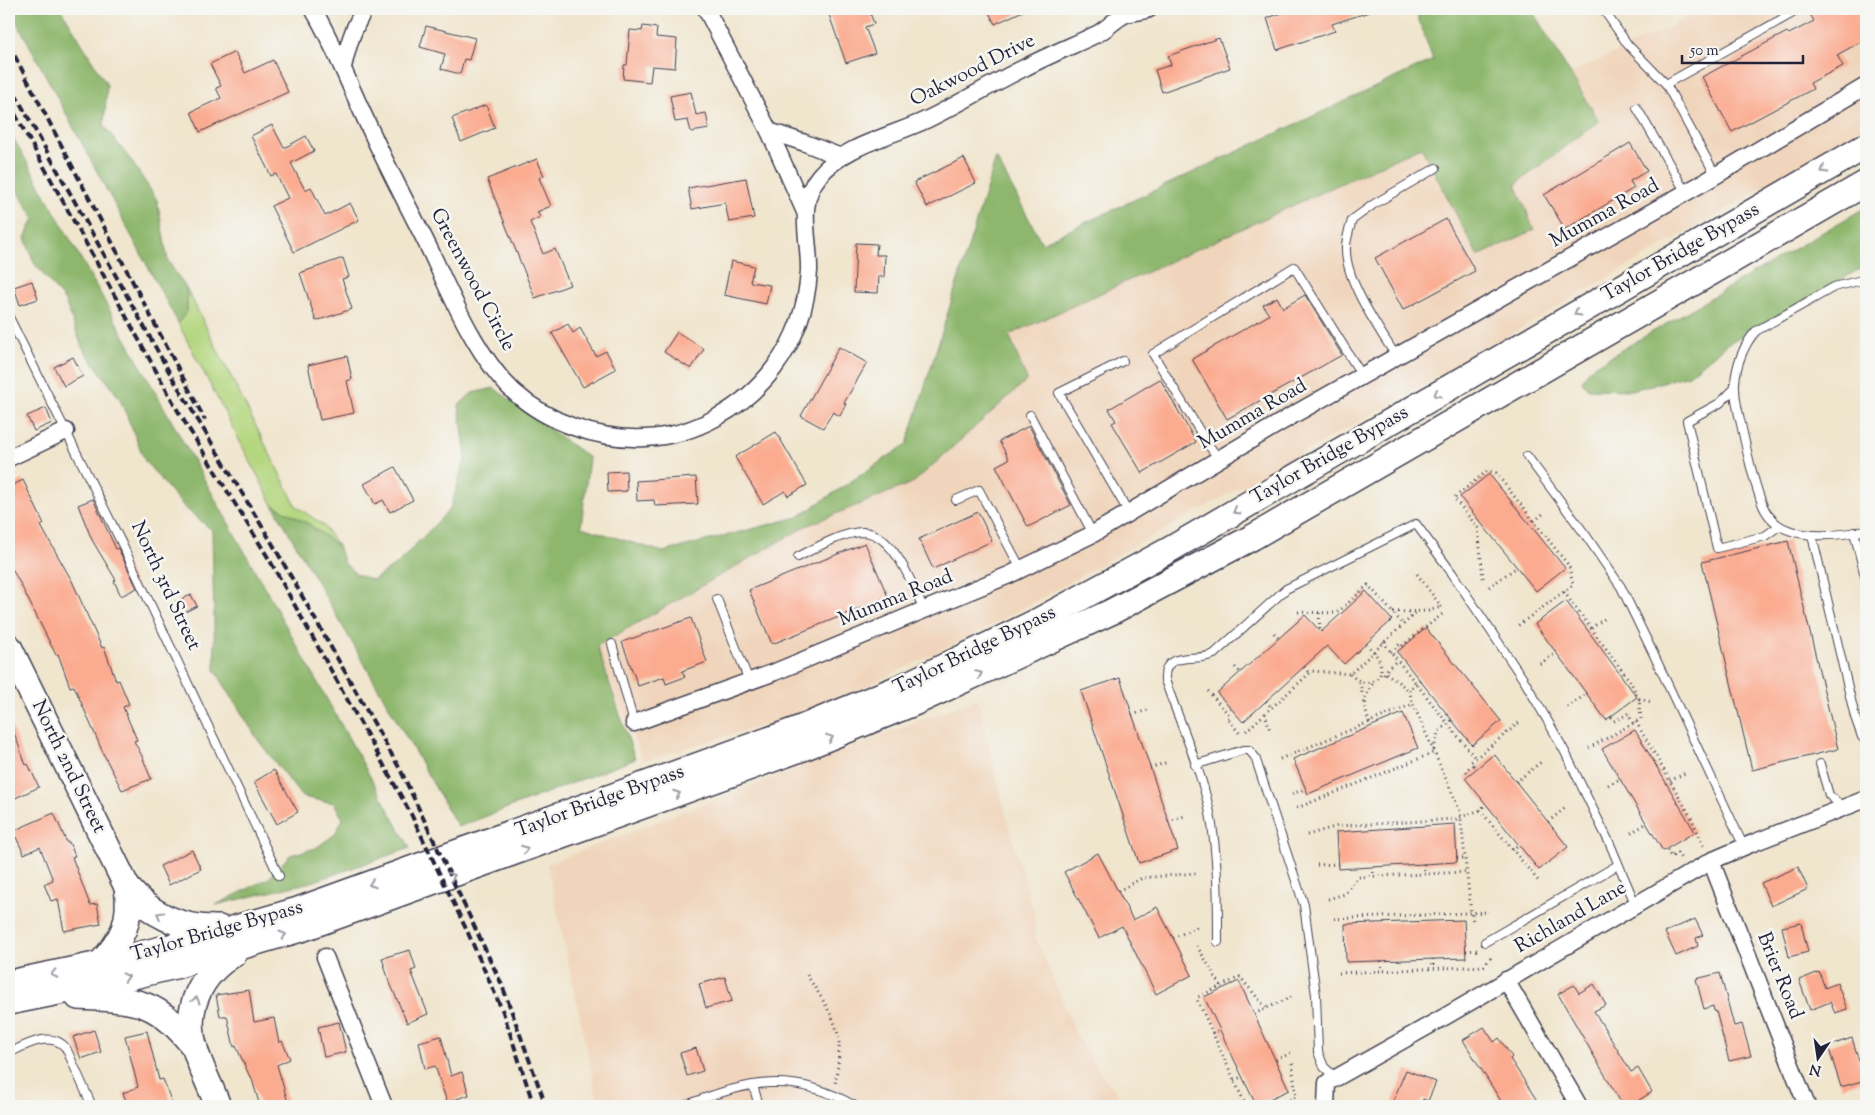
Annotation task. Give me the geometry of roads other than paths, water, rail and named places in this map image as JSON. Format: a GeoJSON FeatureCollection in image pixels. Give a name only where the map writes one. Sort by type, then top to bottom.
{"type":"FeatureCollection","features":[{"type":"Feature","properties":{"kind":"main road","name":"Taylor Bridge Bypass"},"geometry":{"type":"LineString","coordinates":[[9,1002],[175,966],[354,890],[852,709],[972,654],[1071,604],[1169,550],[1866,146]]}},
{"type":"Feature","properties":{"kind":"main road","name":"Taylor Bridge Bypass"},"geometry":{"type":"LineString","coordinates":[[9,982],[244,937],[361,908],[803,748],[923,699],[1052,640],[1176,579],[1253,537],[1866,183]]}},
{"type":"Feature","properties":{"kind":"main road","name":"North 2nd Street"},"geometry":{"type":"LineString","coordinates":[[9,648],[127,887]]}},
{"type":"Feature","properties":{"kind":"main road"},"geometry":{"type":"LineString","coordinates":[[127,887],[148,908],[174,922],[244,937]]}},
{"type":"Feature","properties":{"kind":"main road"},"geometry":{"type":"LineString","coordinates":[[100,964],[111,952],[125,928],[129,903],[127,887]]}},
{"type":"Feature","properties":{"kind":"main road"},"geometry":{"type":"LineString","coordinates":[[218,1106],[195,1048],[192,1018],[194,1003],[200,988],[214,968],[244,937]]}},
{"type":"Feature","properties":{"kind":"main road"},"geometry":{"type":"LineString","coordinates":[[44,995],[116,999],[147,1006],[160,1012],[172,1022],[195,1048]]}},
{"type":"Feature","properties":{"kind":"street","name":"Greenwood Circle"},"geometry":{"type":"LineString","coordinates":[[313,9],[343,67],[371,132],[468,328],[500,376],[514,391],[554,418],[585,431],[632,438],[652,438],[680,432],[719,416],[742,401],[757,388],[774,368],[789,344],[803,310],[809,268],[805,212],[811,188],[819,177],[841,157]]}},
{"type":"Feature","properties":{"kind":"street"},"geometry":{"type":"LineString","coordinates":[[343,67],[348,41],[356,22],[365,9]]}},
{"type":"Feature","properties":{"kind":"street"},"geometry":{"type":"LineString","coordinates":[[706,9],[769,131],[805,212]]}},
{"type":"Feature","properties":{"kind":"street","name":"Oakwood Drive"},"geometry":{"type":"LineString","coordinates":[[841,157],[867,143],[924,121],[1024,67],[1099,33],[1122,11],[1133,14],[1149,9]]}},
{"type":"Feature","properties":{"kind":"street","name":"Mumma Road"},"geometry":{"type":"LineString","coordinates":[[634,723],[748,681],[924,610],[1021,569],[1092,534],[1219,459],[1716,176],[1866,86]]}},
{"type":"Feature","properties":{"kind":"street"},"geometry":{"type":"LineString","coordinates":[[769,131],[841,157]]}},
{"type":"Feature","properties":{"kind":"street"},"geometry":{"type":"LineString","coordinates":[[9,458],[66,431]]}},
{"type":"Feature","properties":{"kind":"street","name":"Richland Lane"},"geometry":{"type":"LineString","coordinates":[[1336,1078],[1636,906],[1708,856],[1744,847],[1866,799]]}},
{"type":"Feature","properties":{"kind":"street","name":"Brier Road"},"geometry":{"type":"LineString","coordinates":[[1708,856],[1807,1106]]}},
{"type":"Feature","properties":{"kind":"street"},"geometry":{"type":"LineString","coordinates":[[325,957],[384,1106]]}},
{"type":"Feature","properties":{"kind":"street"},"geometry":{"type":"LineString","coordinates":[[1506,980],[1579,1106]]}},
{"type":"Feature","properties":{"kind":"street"},"geometry":{"type":"LineString","coordinates":[[1326,1106],[1327,1083],[1336,1078]]}},
{"type":"Feature","properties":{"kind":"lane"},"geometry":{"type":"LineString","coordinates":[[1603,9],[1628,45],[1666,84],[1716,176]]}},
{"type":"Feature","properties":{"kind":"lane"},"geometry":{"type":"LineString","coordinates":[[1666,84],[1800,9]]}},
{"type":"Feature","properties":{"kind":"lane"},"geometry":{"type":"LineString","coordinates":[[1637,108],[1686,193]]}},
{"type":"Feature","properties":{"kind":"lane"},"geometry":{"type":"LineString","coordinates":[[1397,358],[1354,284],[1348,265],[1346,247],[1352,220],[1374,204],[1436,168]]}},
{"type":"Feature","properties":{"kind":"lane"},"geometry":{"type":"LineString","coordinates":[[1219,459],[1207,443],[1154,354],[1294,267],[1363,377]]}},
{"type":"Feature","properties":{"kind":"lane"},"geometry":{"type":"LineString","coordinates":[[1866,280],[1834,287],[1756,331],[1749,338],[1739,361],[1735,388],[1735,397],[1748,458],[1764,507],[1771,519],[1779,526],[1812,535],[1830,536],[1866,530]]}},
{"type":"Feature","properties":{"kind":"lane","name":"North 3rd Street"},"geometry":{"type":"LineString","coordinates":[[9,317],[66,431],[279,876]]}},
{"type":"Feature","properties":{"kind":"lane"},"geometry":{"type":"LineString","coordinates":[[1123,362],[1059,393],[1129,513]]}},
{"type":"Feature","properties":{"kind":"lane"},"geometry":{"type":"LineString","coordinates":[[1735,388],[1720,403],[1688,420],[1717,548],[1765,536],[1779,526]]}},
{"type":"Feature","properties":{"kind":"lane"},"geometry":{"type":"LineString","coordinates":[[1030,415],[1092,534]]}},
{"type":"Feature","properties":{"kind":"lane"},"geometry":{"type":"LineString","coordinates":[[1527,456],[1587,537],[1621,587],[1744,847]]}},
{"type":"Feature","properties":{"kind":"lane"},"geometry":{"type":"LineString","coordinates":[[956,500],[979,490],[1021,569]]}},
{"type":"Feature","properties":{"kind":"lane"},"geometry":{"type":"LineString","coordinates":[[1218,942],[1217,858],[1209,812],[1195,765],[1165,680],[1165,673],[1170,662],[1177,659],[1208,657],[1214,654],[1286,589],[1416,524],[1447,566],[1525,682],[1565,752],[1610,844],[1636,906]]}},
{"type":"Feature","properties":{"kind":"lane"},"geometry":{"type":"LineString","coordinates":[[798,557],[852,534],[861,532],[879,536],[887,543],[906,573],[924,610]]}},
{"type":"Feature","properties":{"kind":"lane"},"geometry":{"type":"LineString","coordinates":[[1854,532],[1866,576]]}},
{"type":"Feature","properties":{"kind":"lane"},"geometry":{"type":"LineString","coordinates":[[1812,535],[1855,717],[1862,737],[1866,740]]}},
{"type":"Feature","properties":{"kind":"lane"},"geometry":{"type":"LineString","coordinates":[[717,599],[748,681]]}},
{"type":"Feature","properties":{"kind":"lane"},"geometry":{"type":"LineString","coordinates":[[612,644],[634,723]]}},
{"type":"Feature","properties":{"kind":"lane"},"geometry":{"type":"LineString","coordinates":[[1195,765],[1243,750],[1248,750],[1255,757],[1304,906],[1316,995],[1318,1052],[1324,1067],[1336,1078]]}},
{"type":"Feature","properties":{"kind":"lane"},"geometry":{"type":"LineString","coordinates":[[1820,764],[1828,795],[1844,808]]}},
{"type":"Feature","properties":{"kind":"lane"},"geometry":{"type":"LineString","coordinates":[[1485,942],[1618,865]]}},
{"type":"Feature","properties":{"kind":"lane"},"geometry":{"type":"LineString","coordinates":[[9,1053],[24,1045],[48,1039],[61,1042],[66,1048],[92,1106]]}},
{"type":"Feature","properties":{"kind":"lane"},"geometry":{"type":"LineString","coordinates":[[684,1106],[752,1085],[787,1082],[804,1085],[855,1106]]}},
{"type":"Feature","properties":{"kind":"lane"},"geometry":{"type":"LineString","coordinates":[[752,1085],[759,1106]]}},
{"type":"Feature","properties":{"kind":"railway"},"geometry":{"type":"LineString","coordinates":[[9,45],[205,420]]}},
{"type":"Feature","properties":{"kind":"railway"},"geometry":{"type":"LineString","coordinates":[[9,83],[172,377],[272,543],[401,771],[502,985],[546,1106]]}},
{"type":"Feature","properties":{"kind":"railway"},"geometry":{"type":"LineString","coordinates":[[9,103],[178,411],[269,559],[411,814],[468,933],[503,1012],[534,1106]]}}]}
